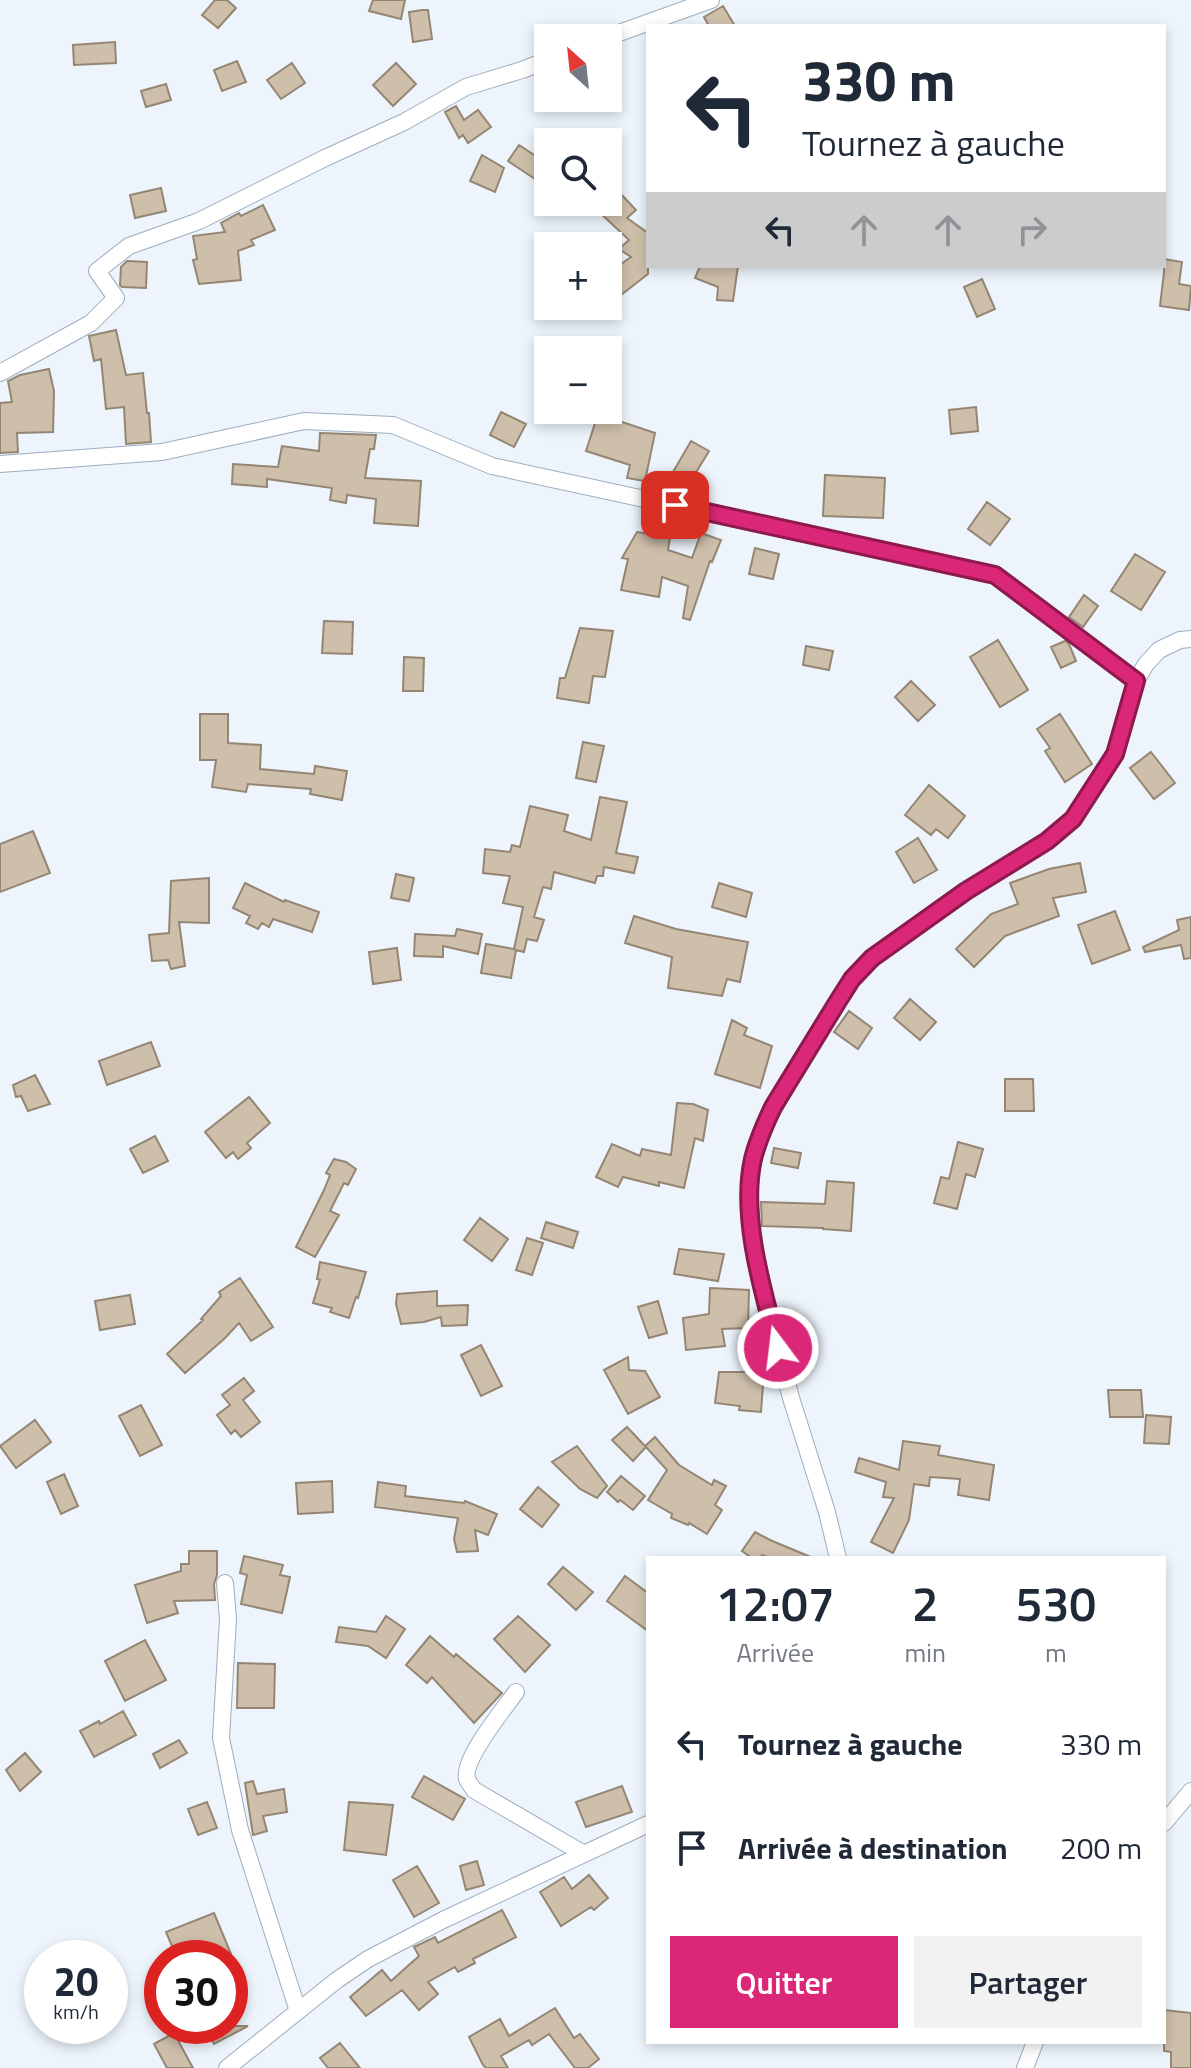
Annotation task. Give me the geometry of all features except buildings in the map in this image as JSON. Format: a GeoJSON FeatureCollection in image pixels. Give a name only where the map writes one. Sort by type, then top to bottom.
{"type":"FeatureCollection","features":[{"type":"Feature","properties":{"kind":"street"},"geometry":{"type":"LineString","coordinates":[[622,32],[711,0]]}},
{"type":"Feature","properties":{"kind":"street"},"geometry":{"type":"LineString","coordinates":[[0,373],[91,323],[116,298],[97,271],[129,246],[199,221],[404,122],[466,87],[534,65]]}},
{"type":"Feature","properties":{"kind":"street"},"geometry":{"type":"LineString","coordinates":[[0,464],[162,452],[304,421],[393,425],[492,466],[995,575],[1136,681]]}},
{"type":"Feature","properties":{"kind":"street"},"geometry":{"type":"LineString","coordinates":[[838,1556],[791,1398],[752,1237],[749,1190],[753,1160],[765,1124],[852,979],[872,958],[966,891],[1047,841],[1073,819],[1115,754],[1136,681],[1146,664],[1159,650],[1180,640],[1191,639]]}},
{"type":"Feature","properties":{"kind":"street"},"geometry":{"type":"LineString","coordinates":[[225,1583],[228,1619],[221,1738],[240,1830],[298,2011]]}},
{"type":"Feature","properties":{"kind":"street"},"geometry":{"type":"LineString","coordinates":[[516,1692],[468,1764],[467,1778],[474,1790],[584,1854]]}},
{"type":"Feature","properties":{"kind":"street"},"geometry":{"type":"LineString","coordinates":[[1166,1821],[1191,1791]]}},
{"type":"Feature","properties":{"kind":"street"},"geometry":{"type":"LineString","coordinates":[[227,2068],[368,1959],[443,1920],[646,1825]]}},
{"type":"Feature","properties":{"kind":"street"},"geometry":{"type":"LineString","coordinates":[[1025,2068],[1034,2044]]}},
{"type":"Feature","properties":{"kind":"route"},"geometry":{"type":"LineString","coordinates":[[675,505],[995,575],[1136,681],[1115,754],[1073,819],[1047,841],[966,891],[872,958],[852,979],[773,1107],[753,1160],[749,1190],[752,1237],[778,1348]]}}]}
